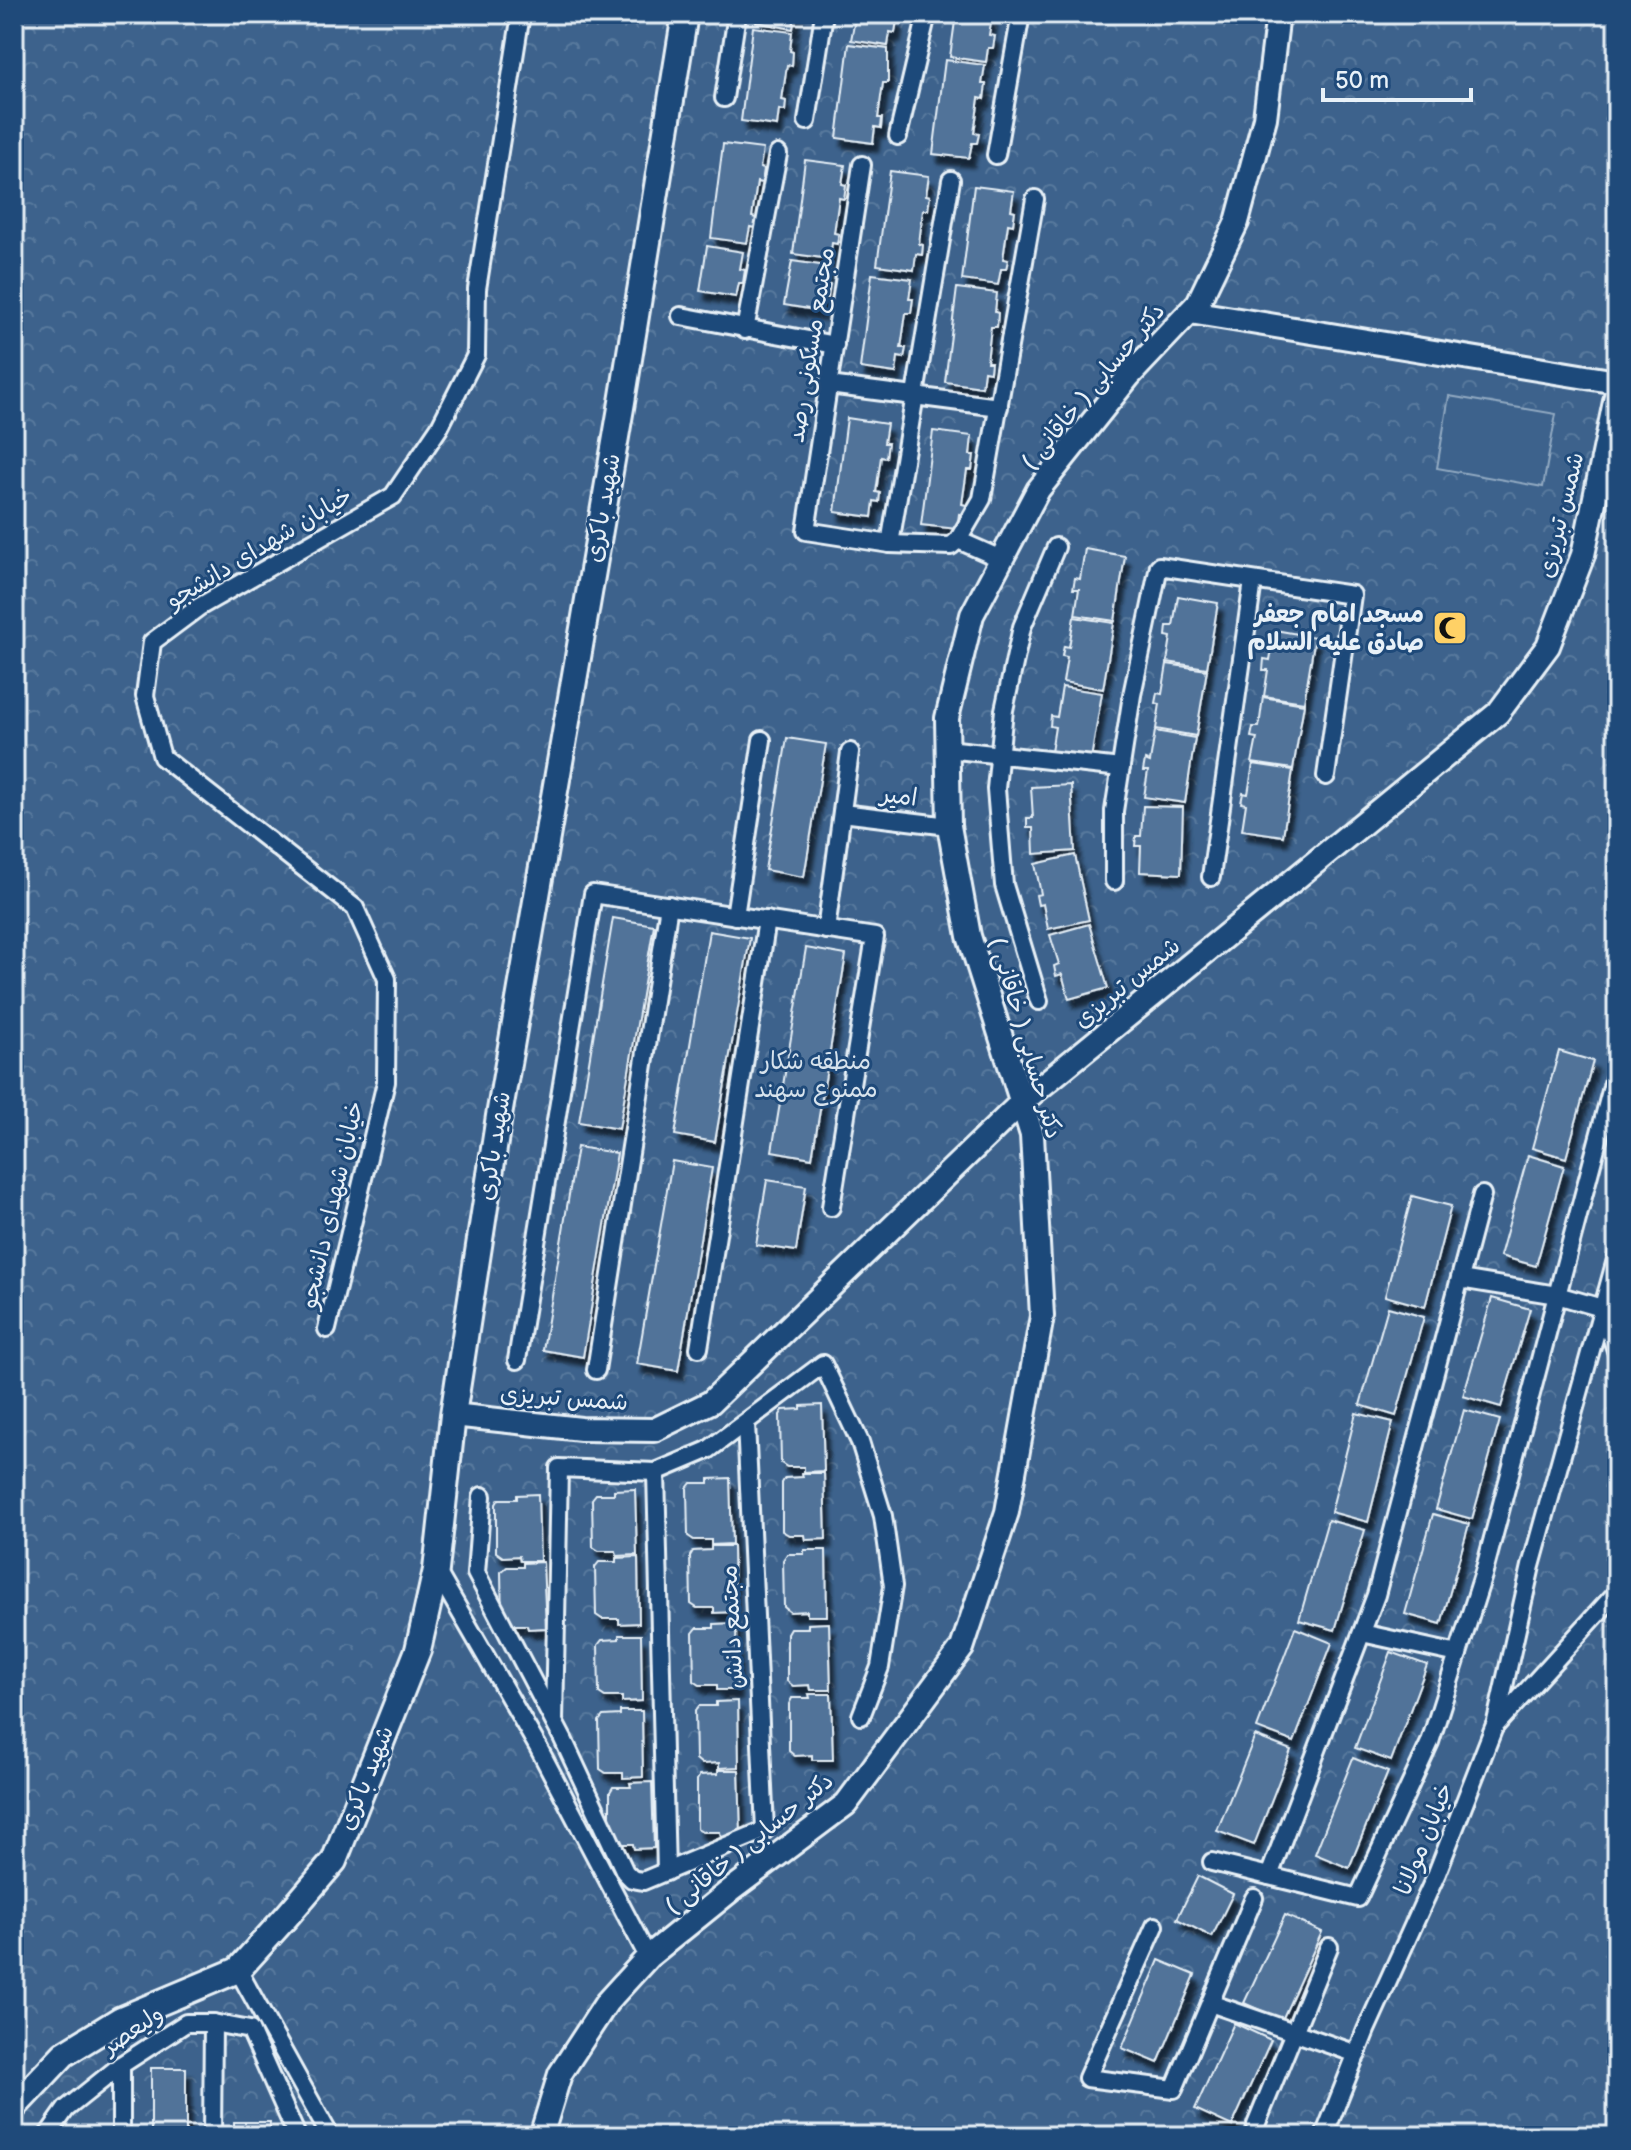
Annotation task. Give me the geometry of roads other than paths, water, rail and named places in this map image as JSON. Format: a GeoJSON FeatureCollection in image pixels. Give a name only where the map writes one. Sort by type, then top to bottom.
{"type":"FeatureCollection","features":[{"type":"Feature","properties":{"kind":"main road","name":"شهید باکری"},"geometry":{"type":"LineString","coordinates":[[14,2107],[64,2054],[75,2047],[121,2019],[238,1970],[334,1861],[418,1650],[436,1570],[453,1415],[499,1116],[622,402],[685,14]]}},
{"type":"Feature","properties":{"kind":"street","name":"خیابان شهدای دانشجو"},"geometry":{"type":"LineString","coordinates":[[327,1329],[386,1082],[387,979],[355,908],[162,757],[145,696],[152,642],[199,607],[393,496],[439,428],[476,355],[477,289],[521,14]]}},
{"type":"Feature","properties":{"kind":"street"},"geometry":{"type":"LineString","coordinates":[[724,98],[737,14]]}},
{"type":"Feature","properties":{"kind":"street"},"geometry":{"type":"LineString","coordinates":[[807,121],[824,14]]}},
{"type":"Feature","properties":{"kind":"street"},"geometry":{"type":"LineString","coordinates":[[898,136],[927,14]]}},
{"type":"Feature","properties":{"kind":"street"},"geometry":{"type":"LineString","coordinates":[[996,155],[1021,14]]}},
{"type":"Feature","properties":{"kind":"street","name":"دکتر حسابی ( خاقانی )"},"geometry":{"type":"LineString","coordinates":[[541,2136],[560,2074],[607,2002],[648,1957],[846,1804],[962,1648],[1007,1512],[1042,1316],[1032,1135],[969,936],[949,826],[947,718],[972,615],[1038,490],[1129,376],[1198,303],[1237,222],[1265,118],[1278,14]]}},
{"type":"Feature","properties":{"kind":"street"},"geometry":{"type":"LineString","coordinates":[[745,330],[778,154]]}},
{"type":"Feature","properties":{"kind":"street","name":"مجتمع مسکونی رصد"},"geometry":{"type":"LineString","coordinates":[[862,165],[806,531],[890,544]]}},
{"type":"Feature","properties":{"kind":"street"},"geometry":{"type":"LineString","coordinates":[[951,180],[890,544],[951,546],[958,540],[982,499],[1035,199]]}},
{"type":"Feature","properties":{"kind":"street"},"geometry":{"type":"LineString","coordinates":[[1190,312],[1617,382]]}},
{"type":"Feature","properties":{"kind":"street"},"geometry":{"type":"LineString","coordinates":[[681,316],[835,345]]}},
{"type":"Feature","properties":{"kind":"street"},"geometry":{"type":"LineString","coordinates":[[829,385],[915,399],[999,407]]}},
{"type":"Feature","properties":{"kind":"street","name":"شمس تبریزی"},"geometry":{"type":"LineString","coordinates":[[453,1415],[581,1429],[654,1430],[711,1402],[1022,1102],[1498,713],[1548,646],[1583,555],[1617,392]]}},
{"type":"Feature","properties":{"kind":"street"},"geometry":{"type":"LineString","coordinates":[[958,540],[1001,559]]}},
{"type":"Feature","properties":{"kind":"street"},"geometry":{"type":"LineString","coordinates":[[1039,1001],[1004,885],[996,789],[1004,710],[1022,627],[1056,547]]}},
{"type":"Feature","properties":{"kind":"street"},"geometry":{"type":"LineString","coordinates":[[1114,881],[1114,811],[1132,695],[1159,566],[1352,595],[1326,776]]}},
{"type":"Feature","properties":{"kind":"street"},"geometry":{"type":"LineString","coordinates":[[1211,877],[1253,581]]}},
{"type":"Feature","properties":{"kind":"street"},"geometry":{"type":"LineString","coordinates":[[735,916],[762,740]]}},
{"type":"Feature","properties":{"kind":"street"},"geometry":{"type":"LineString","coordinates":[[947,749],[1121,768]]}},
{"type":"Feature","properties":{"kind":"street"},"geometry":{"type":"LineString","coordinates":[[826,930],[850,752]]}},
{"type":"Feature","properties":{"kind":"street","name":"امیر"},"geometry":{"type":"LineString","coordinates":[[842,813],[949,826]]}},
{"type":"Feature","properties":{"kind":"street"},"geometry":{"type":"LineString","coordinates":[[517,1360],[593,894],[875,937],[831,1207]]}},
{"type":"Feature","properties":{"kind":"street"},"geometry":{"type":"LineString","coordinates":[[596,1370],[669,905]]}},
{"type":"Feature","properties":{"kind":"street"},"geometry":{"type":"LineString","coordinates":[[699,1348],[767,920]]}},
{"type":"Feature","properties":{"kind":"street"},"geometry":{"type":"LineString","coordinates":[[1212,1862],[1358,1898],[1430,1742],[1484,1572],[1617,1068]]}},
{"type":"Feature","properties":{"kind":"street"},"geometry":{"type":"LineString","coordinates":[[1269,1876],[1376,1595],[1482,1195]]}},
{"type":"Feature","properties":{"kind":"street"},"geometry":{"type":"LineString","coordinates":[[1494,1727],[1531,1566],[1617,1256]]}},
{"type":"Feature","properties":{"kind":"street"},"geometry":{"type":"LineString","coordinates":[[1612,1272],[1608,1327],[1617,1353]]}},
{"type":"Feature","properties":{"kind":"street"},"geometry":{"type":"LineString","coordinates":[[1460,1279],[1557,1295],[1602,1308]]}},
{"type":"Feature","properties":{"kind":"street"},"geometry":{"type":"LineString","coordinates":[[554,1722],[559,1468],[656,1472],[708,1450],[823,1364],[860,1442],[883,1516],[893,1586],[880,1667],[861,1716]]}},
{"type":"Feature","properties":{"kind":"street","name":"مجتمع دانش"},"geometry":{"type":"LineString","coordinates":[[666,1872],[765,1830],[746,1423]]}},
{"type":"Feature","properties":{"kind":"street"},"geometry":{"type":"LineString","coordinates":[[482,1496],[476,1573],[563,1739],[625,1872],[632,1879],[643,1881],[666,1872],[656,1472]]}},
{"type":"Feature","properties":{"kind":"street"},"geometry":{"type":"LineString","coordinates":[[436,1570],[538,1747],[648,1957]]}},
{"type":"Feature","properties":{"kind":"street","name":"خیابان مولانا"},"geometry":{"type":"LineString","coordinates":[[1324,2136],[1437,1873],[1494,1727],[1617,1592]]}},
{"type":"Feature","properties":{"kind":"street"},"geometry":{"type":"LineString","coordinates":[[1362,1633],[1458,1654]]}},
{"type":"Feature","properties":{"kind":"street"},"geometry":{"type":"LineString","coordinates":[[538,1747],[563,1739]]}},
{"type":"Feature","properties":{"kind":"street"},"geometry":{"type":"LineString","coordinates":[[1155,1926],[1087,2078],[1174,2089],[1254,1898]]}},
{"type":"Feature","properties":{"kind":"street"},"geometry":{"type":"LineString","coordinates":[[1256,2125],[1329,1947]]}},
{"type":"Feature","properties":{"kind":"street"},"geometry":{"type":"LineString","coordinates":[[238,1970],[330,2136]]}},
{"type":"Feature","properties":{"kind":"street"},"geometry":{"type":"LineString","coordinates":[[1210,2003],[1357,2054]]}},
{"type":"Feature","properties":{"kind":"street","name":"ولیعصر"},"geometry":{"type":"LineString","coordinates":[[47,2136],[66,2109],[121,2065],[186,2023],[213,2023],[250,2030],[294,2133]]}},
{"type":"Feature","properties":{"kind":"street"},"geometry":{"type":"LineString","coordinates":[[212,2136],[213,2023]]}},
{"type":"Feature","properties":{"kind":"street"},"geometry":{"type":"LineString","coordinates":[[121,2065],[121,2136]]}},
{"type":"Feature","properties":{"kind":"place","name":"مسجد امام جعفر صادق علیه السلام"},"geometry":{"type":"Point","coordinates":[1450,628]}},
{"type":"Feature","properties":{"kind":"park label","name":"منطقه شکار ممنوع سهند"},"geometry":{"type":"Point","coordinates":[816,1075]}}]}
